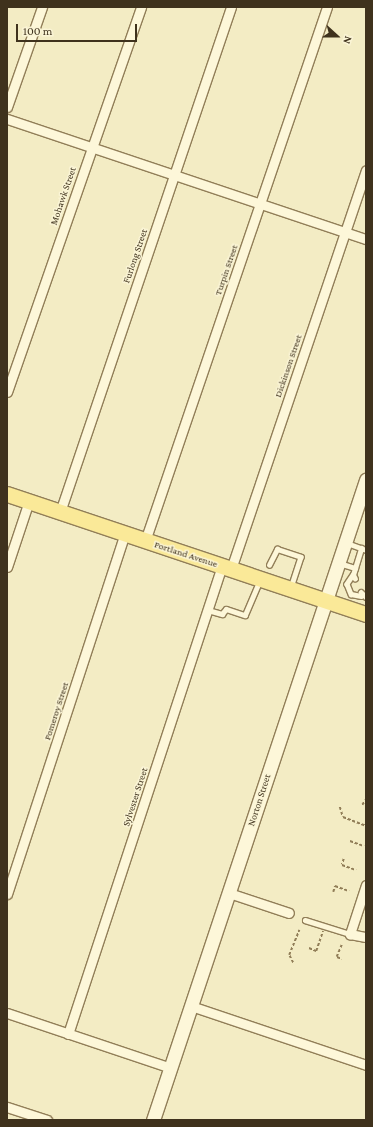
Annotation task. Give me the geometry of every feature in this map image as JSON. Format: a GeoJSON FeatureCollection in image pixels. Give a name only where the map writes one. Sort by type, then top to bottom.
{"type":"FeatureCollection","features":[{"type":"Feature","properties":{"kind":"main road","name":"Norton Street"},"geometry":{"type":"LineString","coordinates":[[153,1120],[366,480]]}},
{"type":"Feature","properties":{"kind":"main road","name":"Portland Avenue"},"geometry":{"type":"LineString","coordinates":[[7,494],[366,614]]}},
{"type":"Feature","properties":{"kind":"street"},"geometry":{"type":"LineString","coordinates":[[7,107],[42,7]]}},
{"type":"Feature","properties":{"kind":"street","name":"Mohawk Street"},"geometry":{"type":"LineString","coordinates":[[7,392],[141,7]]}},
{"type":"Feature","properties":{"kind":"street","name":"Furlong Street"},"geometry":{"type":"LineString","coordinates":[[60,512],[231,7]]}},
{"type":"Feature","properties":{"kind":"street","name":"Turpin Street"},"geometry":{"type":"LineString","coordinates":[[145,541],[327,7]]}},
{"type":"Feature","properties":{"kind":"street"},"geometry":{"type":"LineString","coordinates":[[7,119],[366,238]]}},
{"type":"Feature","properties":{"kind":"street","name":"Dickinson Street"},"geometry":{"type":"LineString","coordinates":[[226,568],[366,170]]}},
{"type":"Feature","properties":{"kind":"street"},"geometry":{"type":"LineString","coordinates":[[7,567],[29,502]]}},
{"type":"Feature","properties":{"kind":"street","name":"Pomeroy Street"},"geometry":{"type":"LineString","coordinates":[[7,894],[125,534]]}},
{"type":"Feature","properties":{"kind":"street","name":"Sylvester Street"},"geometry":{"type":"LineString","coordinates":[[68,1034],[208,610],[226,568]]}},
{"type":"Feature","properties":{"kind":"street"},"geometry":{"type":"LineString","coordinates":[[366,885],[350,934],[366,936]]}},
{"type":"Feature","properties":{"kind":"street"},"geometry":{"type":"LineString","coordinates":[[229,893],[289,913]]}},
{"type":"Feature","properties":{"kind":"street"},"geometry":{"type":"LineString","coordinates":[[191,1006],[366,1065]]}},
{"type":"Feature","properties":{"kind":"street"},"geometry":{"type":"LineString","coordinates":[[7,1013],[171,1068]]}},
{"type":"Feature","properties":{"kind":"street"},"geometry":{"type":"LineString","coordinates":[[7,1107],[47,1120]]}},
{"type":"Feature","properties":{"kind":"lane"},"geometry":{"type":"LineString","coordinates":[[346,542],[364,549],[355,568],[354,577],[347,584],[351,594],[363,595]]}},
{"type":"Feature","properties":{"kind":"lane"},"geometry":{"type":"LineString","coordinates":[[269,565],[278,549],[301,557],[291,588]]}},
{"type":"Feature","properties":{"kind":"lane"},"geometry":{"type":"LineString","coordinates":[[338,563],[355,568]]}},
{"type":"Feature","properties":{"kind":"lane"},"geometry":{"type":"LineString","coordinates":[[208,610],[222,614],[226,609],[245,615],[260,579]]}},
{"type":"Feature","properties":{"kind":"lane"},"geometry":{"type":"LineString","coordinates":[[305,920],[350,934]]}},
{"type":"Feature","properties":{"kind":"path"},"geometry":{"type":"LineString","coordinates":[[362,805],[366,799]]}},
{"type":"Feature","properties":{"kind":"path"},"geometry":{"type":"LineString","coordinates":[[340,807],[343,817],[366,826]]}},
{"type":"Feature","properties":{"kind":"path"},"geometry":{"type":"LineString","coordinates":[[350,841],[364,846]]}},
{"type":"Feature","properties":{"kind":"path"},"geometry":{"type":"LineString","coordinates":[[344,859],[342,865],[356,870]]}},
{"type":"Feature","properties":{"kind":"path"},"geometry":{"type":"LineString","coordinates":[[333,892],[335,886],[349,891]]}},
{"type":"Feature","properties":{"kind":"path"},"geometry":{"type":"LineString","coordinates":[[293,963],[289,955],[299,930]]}},
{"type":"Feature","properties":{"kind":"path"},"geometry":{"type":"LineString","coordinates":[[310,948],[316,951],[320,938]]}},
{"type":"Feature","properties":{"kind":"path"},"geometry":{"type":"LineString","coordinates":[[342,945],[337,957],[342,959]]}}]}
